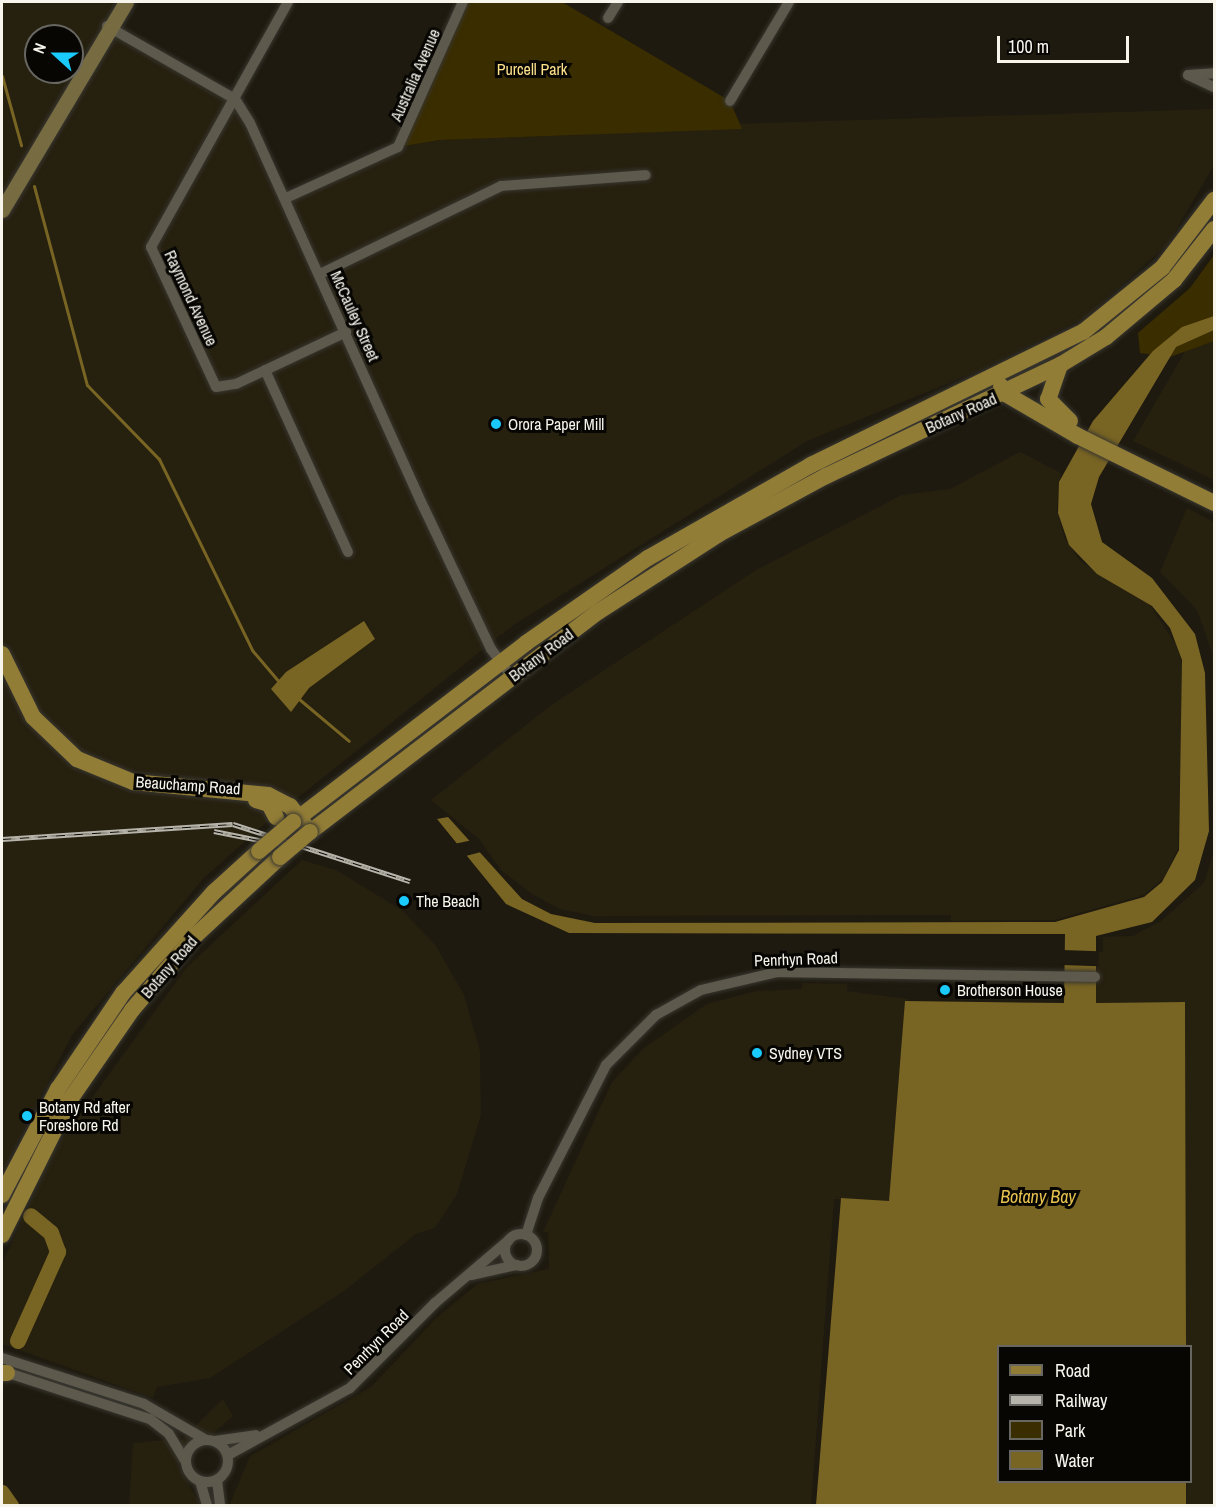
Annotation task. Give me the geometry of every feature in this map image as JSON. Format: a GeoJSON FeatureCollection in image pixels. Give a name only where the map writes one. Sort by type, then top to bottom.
{"type":"FeatureCollection","features":[{"type":"Feature","properties":{"kind":"main road","name":"Botany Road"},"geometry":{"type":"LineString","coordinates":[[2,1242],[4,1229],[69,1101],[132,1010],[203,928],[280,857],[305,825],[501,662],[648,558],[731,508],[852,444],[1065,344],[1130,298],[1175,255],[1215,200]]}},
{"type":"Feature","properties":{"kind":"main road","name":"Botany Road"},"geometry":{"type":"LineString","coordinates":[[2,1195],[58,1089],[123,993],[206,900],[259,851],[305,825],[512,677],[598,612],[719,534],[826,476],[1060,365],[1130,320],[1174,280],[1215,229]]}},
{"type":"Feature","properties":{"kind":"main road"},"geometry":{"type":"LineString","coordinates":[[1060,365],[1048,399],[1057,412],[1081,433]]}},
{"type":"Feature","properties":{"kind":"main road"},"geometry":{"type":"LineString","coordinates":[[998,377],[1004,393],[1081,433],[1115,455],[1215,503]]}},
{"type":"Feature","properties":{"kind":"main road","name":"Beauchamp Road"},"geometry":{"type":"LineString","coordinates":[[2,654],[33,717],[77,759],[133,782],[268,795],[305,825]]}},
{"type":"Feature","properties":{"kind":"main road"},"geometry":{"type":"LineString","coordinates":[[226,790],[264,801],[276,817],[259,851]]}},
{"type":"Feature","properties":{"kind":"street"},"geometry":{"type":"LineString","coordinates":[[107,26],[116,2]]}},
{"type":"Feature","properties":{"kind":"street"},"geometry":{"type":"LineString","coordinates":[[2,210],[107,26],[126,2]]}},
{"type":"Feature","properties":{"kind":"street"},"geometry":{"type":"LineString","coordinates":[[107,26],[235,99],[288,2]]}},
{"type":"Feature","properties":{"kind":"street","name":"Australia Avenue"},"geometry":{"type":"LineString","coordinates":[[286,198],[398,147],[463,2]]}},
{"type":"Feature","properties":{"kind":"street"},"geometry":{"type":"LineString","coordinates":[[608,18],[618,2]]}},
{"type":"Feature","properties":{"kind":"street"},"geometry":{"type":"LineString","coordinates":[[730,101],[789,2]]}},
{"type":"Feature","properties":{"kind":"street"},"geometry":{"type":"LineString","coordinates":[[1215,73],[1188,75],[1215,87]]}},
{"type":"Feature","properties":{"kind":"street","name":"McCauley Street"},"geometry":{"type":"LineString","coordinates":[[235,99],[286,198],[346,332],[501,662],[512,677]]}},
{"type":"Feature","properties":{"kind":"street","name":"Raymond Avenue"},"geometry":{"type":"LineString","coordinates":[[235,99],[151,248],[216,387],[265,370],[346,332]]}},
{"type":"Feature","properties":{"kind":"street"},"geometry":{"type":"LineString","coordinates":[[320,274],[501,186],[646,175]]}},
{"type":"Feature","properties":{"kind":"street"},"geometry":{"type":"LineString","coordinates":[[265,370],[348,552]]}},
{"type":"Feature","properties":{"kind":"street","name":"Penrhyn Road"},"geometry":{"type":"LineString","coordinates":[[265,1434],[322,1406],[378,1364],[468,1276],[509,1240],[526,1235],[538,1198],[606,1065],[636,1031],[680,1000],[724,981],[777,972],[1095,977]]}},
{"type":"Feature","properties":{"kind":"street"},"geometry":{"type":"LineString","coordinates":[[468,1276],[529,1264],[537,1255],[536,1243],[526,1235]]}},
{"type":"Feature","properties":{"kind":"street"},"geometry":{"type":"LineString","coordinates":[[509,1240],[506,1255],[517,1265]]}},
{"type":"Feature","properties":{"kind":"street"},"geometry":{"type":"LineString","coordinates":[[3,1369],[158,1410],[210,1440],[228,1455]]}},
{"type":"Feature","properties":{"kind":"street"},"geometry":{"type":"LineString","coordinates":[[3,1369],[150,1419],[169,1434],[200,1481],[207,1506]]}},
{"type":"Feature","properties":{"kind":"street"},"geometry":{"type":"LineString","coordinates":[[186,1462],[192,1447],[210,1440],[265,1434]]}},
{"type":"Feature","properties":{"kind":"street"},"geometry":{"type":"LineString","coordinates":[[228,1455],[265,1434]]}},
{"type":"Feature","properties":{"kind":"street"},"geometry":{"type":"LineString","coordinates":[[200,1481],[216,1480],[227,1468],[228,1455]]}},
{"type":"Feature","properties":{"kind":"street"},"geometry":{"type":"LineString","coordinates":[[216,1480],[220,1506]]}},
{"type":"Feature","properties":{"kind":"shaded area"},"geometry":{"type":"Polygon","coordinates":[[[2,2],[116,2],[107,26],[235,99],[286,197],[398,147],[440,140],[583,135],[601,128],[1214,109],[1214,165],[1168,244],[1086,317],[976,372],[807,441],[512,626],[260,828],[204,878],[72,1035],[2,1173],[2,2]]]}},
{"type":"Feature","properties":{"kind":"shaded area"},"geometry":{"type":"Polygon","coordinates":[[[1214,314],[1214,480],[1133,441],[1205,317],[1214,314]]]}},
{"type":"Feature","properties":{"kind":"shaded area"},"geometry":{"type":"Polygon","coordinates":[[[1020,452],[1061,473],[1057,510],[1064,537],[1081,562],[1149,604],[1178,647],[1184,673],[1178,849],[1164,878],[1144,895],[1055,920],[951,921],[951,915],[594,916],[560,909],[532,894],[501,870],[479,839],[431,800],[550,706],[756,570],[902,495],[950,489],[1020,452]]]}},
{"type":"Feature","properties":{"kind":"shaded area"},"geometry":{"type":"Polygon","coordinates":[[[1187,508],[1214,522],[1214,851],[1212,653],[1197,610],[1160,572],[1187,508]]]}},
{"type":"Feature","properties":{"kind":"shaded area"},"geometry":{"type":"Polygon","coordinates":[[[1214,851],[1214,1505],[1186,1505],[1187,1483],[1192,1483],[1192,1345],[1186,1345],[1185,1002],[1096,1003],[1096,951],[1103,952],[1103,938],[1096,937],[1133,936],[1161,921],[1204,883],[1214,851]]]}},
{"type":"Feature","properties":{"kind":"shaded area"},"geometry":{"type":"Polygon","coordinates":[[[302,860],[336,870],[403,911],[436,946],[464,995],[480,1051],[481,1115],[457,1194],[435,1228],[416,1234],[344,1291],[210,1378],[157,1387],[153,1398],[2,1344],[2,1264],[53,1152],[186,968],[302,860]]]}},
{"type":"Feature","properties":{"kind":"shaded area"},"geometry":{"type":"Polygon","coordinates":[[[802,983],[847,984],[847,991],[908,999],[891,1202],[834,1199],[811,1505],[229,1506],[250,1456],[371,1387],[436,1318],[477,1284],[549,1269],[548,1232],[543,1232],[612,1082],[644,1048],[707,1004],[757,991],[802,989],[802,983]]]}},
{"type":"Feature","properties":{"kind":"shaded area"},"geometry":{"type":"Polygon","coordinates":[[[223,1399],[233,1416],[178,1465],[200,1505],[129,1506],[133,1443],[167,1440],[172,1449],[223,1399]]]}},
{"type":"Feature","properties":{"kind":"green space","name":"Purcell Park"},"geometry":{"type":"Polygon","coordinates":[[[463,2],[562,2],[730,101],[742,129],[440,140],[398,147],[463,2]]]}},
{"type":"Feature","properties":{"kind":"green space"},"geometry":{"type":"Polygon","coordinates":[[[1214,255],[1214,341],[1170,357],[1140,353],[1138,333],[1190,288],[1214,255]]]}},
{"type":"Feature","properties":{"kind":"water","name":"Botany Bay"},"geometry":{"type":"Polygon","coordinates":[[[1214,316],[1214,330],[1176,347],[1099,477],[1091,504],[1102,542],[1152,578],[1195,634],[1205,673],[1209,831],[1195,880],[1152,922],[1096,936],[1096,1003],[1185,1002],[1186,1345],[997,1345],[997,1483],[1186,1483],[1186,1505],[816,1505],[841,1198],[889,1201],[905,1001],[1064,1003],[1065,934],[569,933],[506,904],[437,819],[448,817],[522,899],[551,914],[595,923],[1055,922],[1144,897],[1162,882],[1179,850],[1182,660],[1170,628],[1152,606],[1097,574],[1069,545],[1058,513],[1059,482],[1093,421],[1153,351],[1182,327],[1214,316]]]}},
{"type":"Feature","properties":{"kind":"water"},"geometry":{"type":"Polygon","coordinates":[[[364,621],[375,639],[309,688],[291,712],[271,689],[286,672],[364,621]]]}},
{"type":"Feature","properties":{"kind":"pier"},"geometry":{"type":"Polygon","coordinates":[[[473,840],[481,852],[462,857],[454,844],[473,840]]]}},
{"type":"Feature","properties":{"kind":"pier"},"geometry":{"type":"Polygon","coordinates":[[[1062,950],[1099,951],[1098,966],[1061,965],[1062,950]]]}},
{"type":"Feature","properties":{"kind":"waterway"},"geometry":{"type":"LineString","coordinates":[[2,76],[21,145]]}},
{"type":"Feature","properties":{"kind":"waterway"},"geometry":{"type":"LineString","coordinates":[[34,186],[87,385],[159,459],[252,650],[280,683]]}},
{"type":"Feature","properties":{"kind":"waterway"},"geometry":{"type":"LineString","coordinates":[[299,699],[349,741]]}},
{"type":"Feature","properties":{"kind":"waterway"},"geometry":{"type":"LineString","coordinates":[[18,1341],[58,1252],[51,1233],[31,1216]]}},
{"type":"Feature","properties":{"kind":"waterway"},"geometry":{"type":"LineString","coordinates":[[2,1493],[11,1506]]}},
{"type":"Feature","properties":{"kind":"railway"},"geometry":{"type":"LineString","coordinates":[[2,839],[233,824],[410,881]]}},
{"type":"Feature","properties":{"kind":"railway"},"geometry":{"type":"LineString","coordinates":[[214,831],[284,845]]}},
{"type":"Feature","properties":{"kind":"place","name":"Orora Paper Mill"},"geometry":{"type":"Point","coordinates":[496,424]}},
{"type":"Feature","properties":{"kind":"place","name":"The Beach"},"geometry":{"type":"Point","coordinates":[404,901]}},
{"type":"Feature","properties":{"kind":"place","name":"Brotherson House"},"geometry":{"type":"Point","coordinates":[945,990]}},
{"type":"Feature","properties":{"kind":"place","name":"Sydney VTS"},"geometry":{"type":"Point","coordinates":[757,1053]}},
{"type":"Feature","properties":{"kind":"place","name":"Botany Rd after Foreshore Rd"},"geometry":{"type":"Point","coordinates":[27,1116]}}]}
